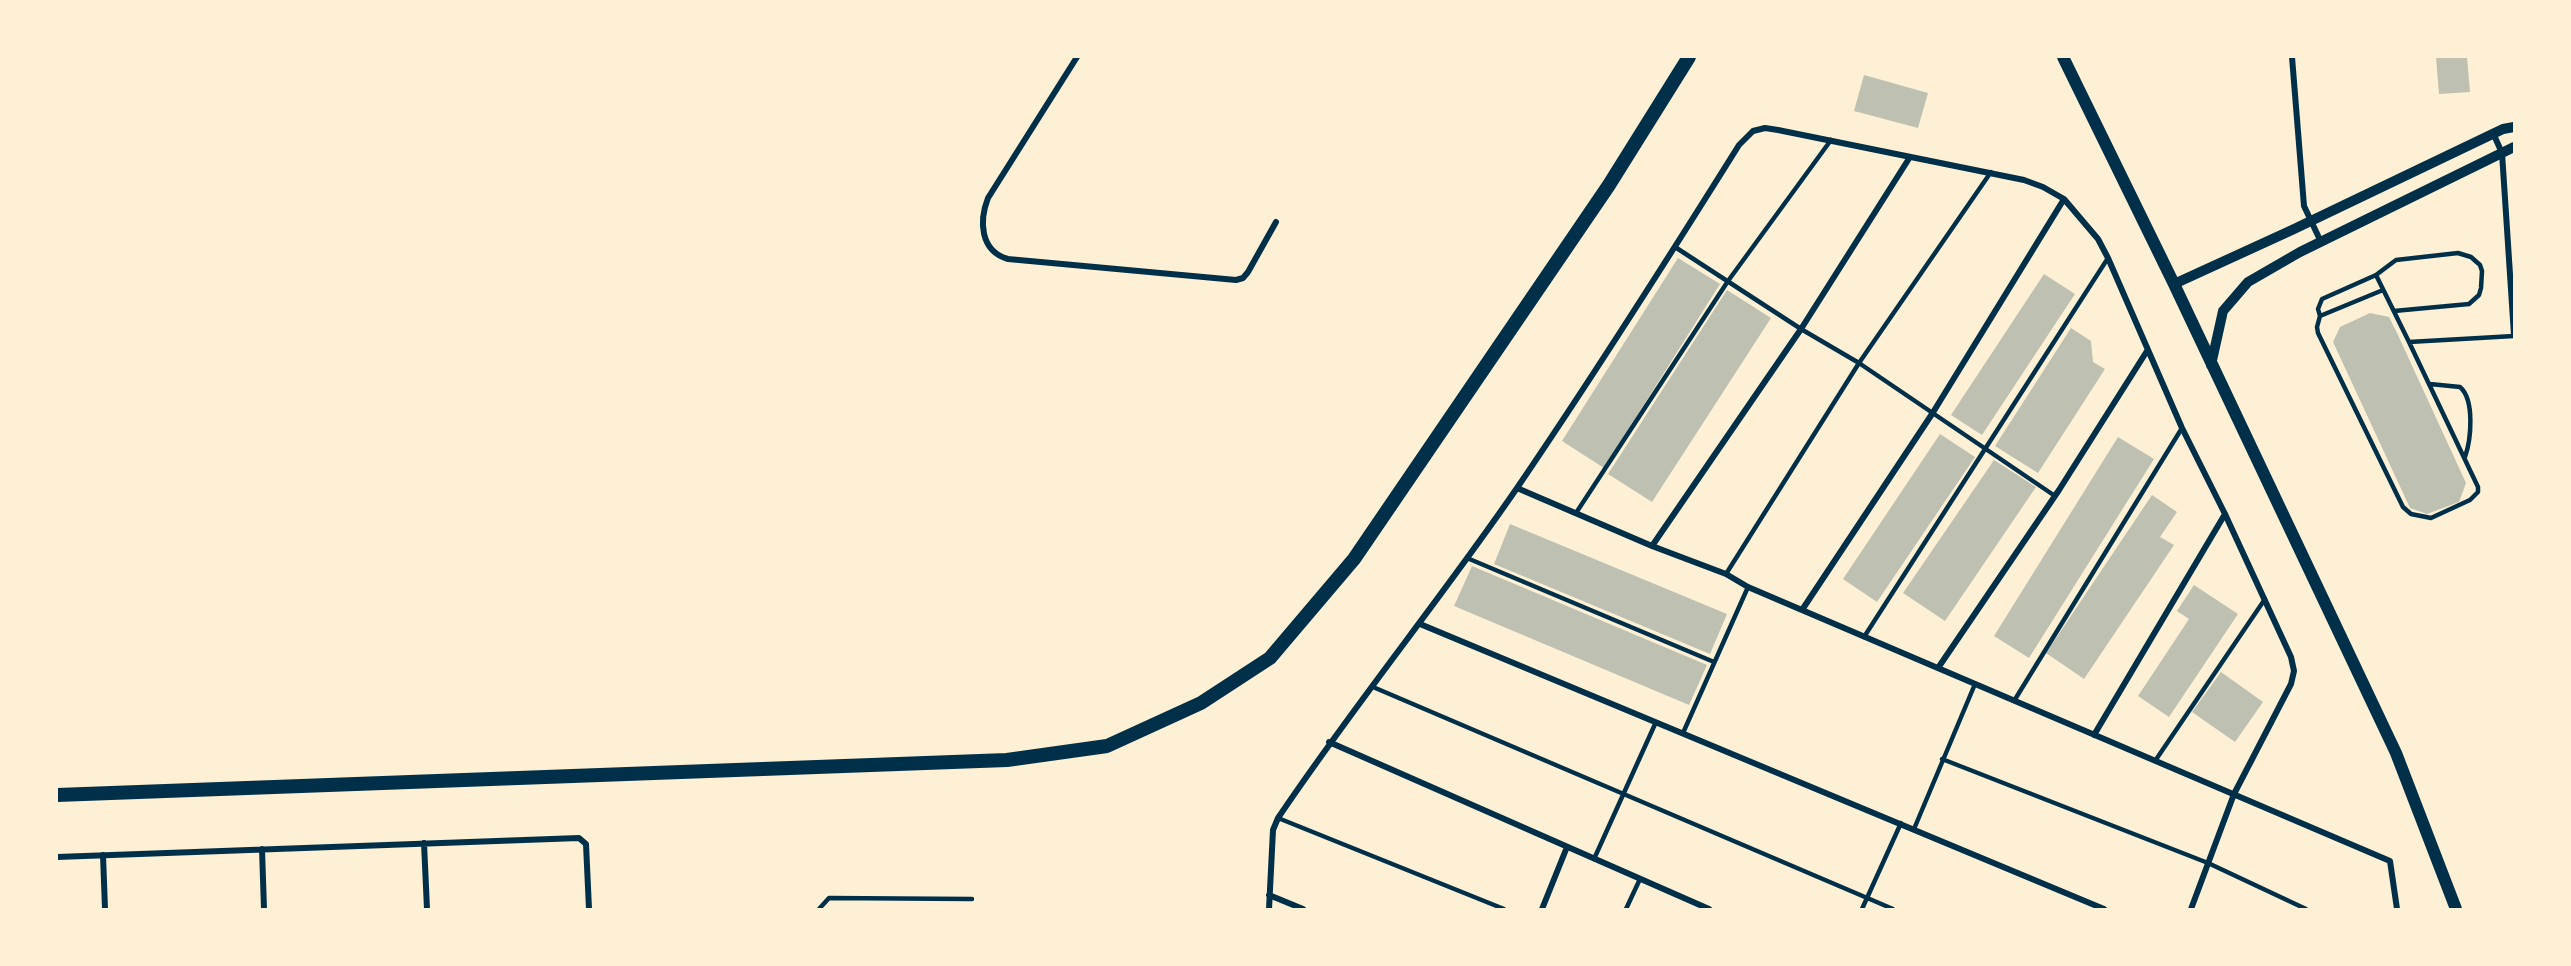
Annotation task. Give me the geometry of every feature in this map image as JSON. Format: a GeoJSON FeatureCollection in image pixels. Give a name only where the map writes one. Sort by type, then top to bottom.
{"type":"FeatureCollection","features":[{"type":"Feature","properties":{"kind":"main road"},"geometry":{"type":"LineString","coordinates":[[57,795],[1007,760],[1107,746],[1201,703],[1270,658],[1309,613],[1360,549],[1609,185],[1689,57]]}},
{"type":"Feature","properties":{"kind":"main road"},"geometry":{"type":"LineString","coordinates":[[2062,58],[2174,284],[2396,753],[2456,909]]}},
{"type":"Feature","properties":{"kind":"street"},"geometry":{"type":"LineString","coordinates":[[1077,57],[988,198],[983,231],[988,246],[995,253],[1008,259],[1236,280],[1243,278],[1248,272],[1276,222]]}},
{"type":"Feature","properties":{"kind":"street"},"geometry":{"type":"LineString","coordinates":[[2292,57],[2303,200],[2310,221],[2321,242]]}},
{"type":"Feature","properties":{"kind":"street"},"geometry":{"type":"LineString","coordinates":[[2174,284],[2493,134],[2514,127]]}},
{"type":"Feature","properties":{"kind":"street"},"geometry":{"type":"LineString","coordinates":[[1269,909],[1273,830],[1278,818],[1329,742],[1420,624],[1517,488],[1739,145],[1753,131],[1765,129],[1831,140],[2024,180],[2043,187],[2064,199],[2098,239],[2182,428],[2265,599],[2291,657],[2294,671],[2291,684],[2234,794],[2191,909]]}},
{"type":"Feature","properties":{"kind":"street"},"geometry":{"type":"LineString","coordinates":[[2493,134],[2502,153],[2514,335]]}},
{"type":"Feature","properties":{"kind":"street"},"geometry":{"type":"LineString","coordinates":[[2211,365],[2223,311],[2248,282],[2321,242],[2514,147]]}},
{"type":"Feature","properties":{"kind":"street"},"geometry":{"type":"LineString","coordinates":[[1652,546],[1801,329],[1910,157]]}},
{"type":"Feature","properties":{"kind":"street"},"geometry":{"type":"LineString","coordinates":[[1802,610],[1932,414],[2064,199]]}},
{"type":"Feature","properties":{"kind":"street"},"geometry":{"type":"LineString","coordinates":[[1938,668],[2055,496],[2147,351]]}},
{"type":"Feature","properties":{"kind":"street"},"geometry":{"type":"LineString","coordinates":[[1517,488],[1652,546],[1726,574],[1748,587],[2390,861],[2397,909]]}},
{"type":"Feature","properties":{"kind":"street"},"geometry":{"type":"LineString","coordinates":[[2094,735],[2225,514]]}},
{"type":"Feature","properties":{"kind":"street"},"geometry":{"type":"LineString","coordinates":[[1420,624],[2104,909]]}},
{"type":"Feature","properties":{"kind":"street"},"geometry":{"type":"LineString","coordinates":[[1329,742],[1709,909]]}},
{"type":"Feature","properties":{"kind":"street"},"geometry":{"type":"LineString","coordinates":[[57,856],[579,838],[586,844],[589,909]]}},
{"type":"Feature","properties":{"kind":"street"},"geometry":{"type":"LineString","coordinates":[[424,843],[427,909]]}},
{"type":"Feature","properties":{"kind":"street"},"geometry":{"type":"LineString","coordinates":[[1542,909],[1567,847]]}},
{"type":"Feature","properties":{"kind":"street"},"geometry":{"type":"LineString","coordinates":[[262,849],[264,909]]}},
{"type":"Feature","properties":{"kind":"street"},"geometry":{"type":"LineString","coordinates":[[103,855],[105,909]]}},
{"type":"Feature","properties":{"kind":"street"},"geometry":{"type":"LineString","coordinates":[[1269,895],[1303,909]]}},
{"type":"Feature","properties":{"kind":"lane"},"geometry":{"type":"LineString","coordinates":[[1576,513],[1728,281],[1831,140]]}},
{"type":"Feature","properties":{"kind":"lane"},"geometry":{"type":"LineString","coordinates":[[1726,574],[1859,363],[1991,172]]}},
{"type":"Feature","properties":{"kind":"lane"},"geometry":{"type":"LineString","coordinates":[[1675,247],[1801,329],[1859,363],[2055,496]]}},
{"type":"Feature","properties":{"kind":"lane"},"geometry":{"type":"LineString","coordinates":[[2376,275],[2477,482],[2478,492],[2475,497],[2431,518],[2411,514],[2405,510],[2318,333],[2320,316],[2318,309],[2322,299],[2376,275],[2396,260],[2458,253],[2471,257],[2480,265],[2481,288],[2479,295],[2469,304],[2394,311]]}},
{"type":"Feature","properties":{"kind":"lane"},"geometry":{"type":"LineString","coordinates":[[1864,637],[2108,258]]}},
{"type":"Feature","properties":{"kind":"lane"},"geometry":{"type":"LineString","coordinates":[[2320,316],[2383,290]]}},
{"type":"Feature","properties":{"kind":"lane"},"geometry":{"type":"LineString","coordinates":[[2409,342],[2514,335]]}},
{"type":"Feature","properties":{"kind":"lane"},"geometry":{"type":"LineString","coordinates":[[2430,384],[2460,387],[2467,395],[2471,440],[2465,457]]}},
{"type":"Feature","properties":{"kind":"lane"},"geometry":{"type":"LineString","coordinates":[[2014,701],[2182,428]]}},
{"type":"Feature","properties":{"kind":"lane"},"geometry":{"type":"LineString","coordinates":[[1467,558],[1714,662]]}},
{"type":"Feature","properties":{"kind":"lane"},"geometry":{"type":"LineString","coordinates":[[1683,733],[1748,587]]}},
{"type":"Feature","properties":{"kind":"lane"},"geometry":{"type":"LineString","coordinates":[[2155,761],[2265,599]]}},
{"type":"Feature","properties":{"kind":"lane"},"geometry":{"type":"LineString","coordinates":[[1914,829],[1975,684]]}},
{"type":"Feature","properties":{"kind":"lane"},"geometry":{"type":"LineString","coordinates":[[1373,687],[1893,909]]}},
{"type":"Feature","properties":{"kind":"lane"},"geometry":{"type":"LineString","coordinates":[[1594,859],[1656,722]]}},
{"type":"Feature","properties":{"kind":"lane"},"geometry":{"type":"LineString","coordinates":[[1942,759],[2208,863],[2306,909]]}},
{"type":"Feature","properties":{"kind":"lane"},"geometry":{"type":"LineString","coordinates":[[1278,818],[1504,909]]}},
{"type":"Feature","properties":{"kind":"lane"},"geometry":{"type":"LineString","coordinates":[[1862,909],[1901,823]]}},
{"type":"Feature","properties":{"kind":"lane"},"geometry":{"type":"LineString","coordinates":[[1626,909],[1640,879]]}},
{"type":"Feature","properties":{"kind":"lane"},"geometry":{"type":"LineString","coordinates":[[819,909],[829,898],[972,900]]}},
{"type":"Feature","properties":{"kind":"building"},"geometry":{"type":"Polygon","coordinates":[[[2436,57],[2467,57],[2470,92],[2439,94],[2436,57]]]}},
{"type":"Feature","properties":{"kind":"building"},"geometry":{"type":"Polygon","coordinates":[[[1864,75],[1928,93],[1918,128],[1854,111],[1864,75]]]}},
{"type":"Feature","properties":{"kind":"building"},"geometry":{"type":"Polygon","coordinates":[[[1678,258],[1720,284],[1604,468],[1562,441],[1678,258]]]}},
{"type":"Feature","properties":{"kind":"building"},"geometry":{"type":"Polygon","coordinates":[[[2044,274],[2075,294],[1982,435],[1951,415],[2044,274]]]}},
{"type":"Feature","properties":{"kind":"building"},"geometry":{"type":"Polygon","coordinates":[[[1727,290],[1771,318],[1652,502],[1608,474],[1727,290]]]}},
{"type":"Feature","properties":{"kind":"building"},"geometry":{"type":"Polygon","coordinates":[[[2370,313],[2389,317],[2466,483],[2459,502],[2427,514],[2410,508],[2333,342],[2340,327],[2370,313]]]}},
{"type":"Feature","properties":{"kind":"building"},"geometry":{"type":"Polygon","coordinates":[[[2071,328],[2091,341],[2093,362],[2105,369],[2038,473],[1995,446],[2071,328]]]}},
{"type":"Feature","properties":{"kind":"building"},"geometry":{"type":"Polygon","coordinates":[[[1940,434],[1975,457],[1877,602],[1843,579],[1940,434]]]}},
{"type":"Feature","properties":{"kind":"building"},"geometry":{"type":"Polygon","coordinates":[[[2118,437],[2154,459],[2029,658],[1994,636],[2118,437]]]}},
{"type":"Feature","properties":{"kind":"building"},"geometry":{"type":"Polygon","coordinates":[[[1994,460],[2036,487],[1945,621],[1903,593],[1994,460]]]}},
{"type":"Feature","properties":{"kind":"building"},"geometry":{"type":"Polygon","coordinates":[[[2152,495],[2177,512],[2160,537],[2174,545],[2084,679],[2046,653],[2152,495]]]}},
{"type":"Feature","properties":{"kind":"building"},"geometry":{"type":"Polygon","coordinates":[[[1510,524],[1727,614],[1710,654],[1494,564],[1510,524]]]}},
{"type":"Feature","properties":{"kind":"building"},"geometry":{"type":"Polygon","coordinates":[[[1472,566],[1707,665],[1689,705],[1454,606],[1472,566]]]}},
{"type":"Feature","properties":{"kind":"building"},"geometry":{"type":"Polygon","coordinates":[[[2194,585],[2238,614],[2169,717],[2138,696],[2189,619],[2177,611],[2194,585]]]}},
{"type":"Feature","properties":{"kind":"building"},"geometry":{"type":"Polygon","coordinates":[[[2221,672],[2263,702],[2235,742],[2192,712],[2221,672]]]}}]}
